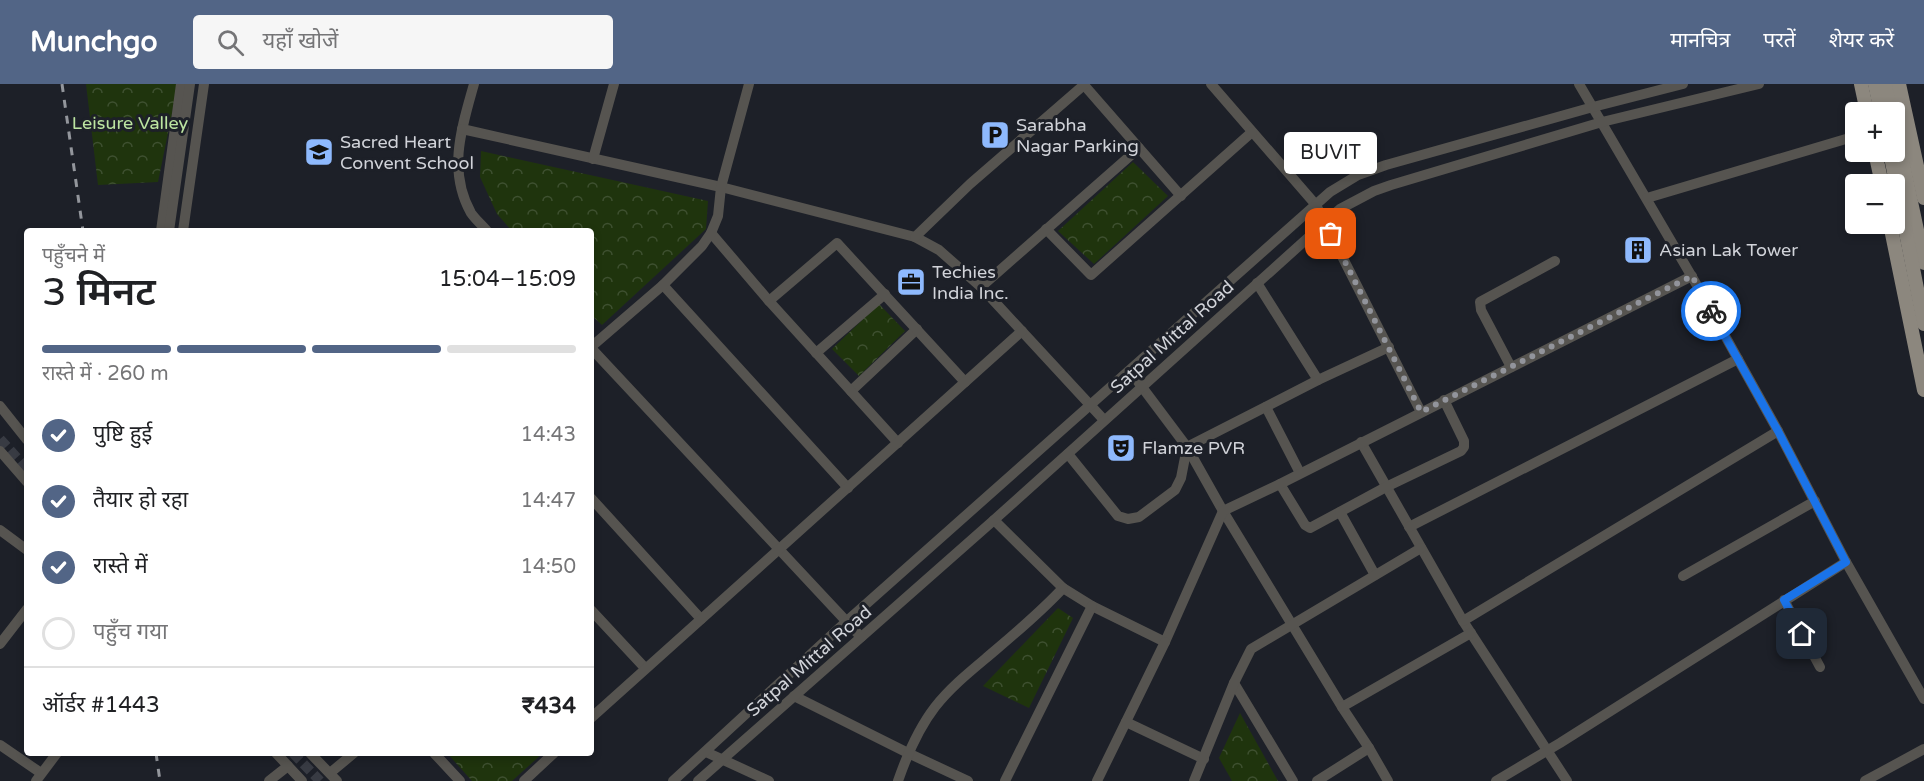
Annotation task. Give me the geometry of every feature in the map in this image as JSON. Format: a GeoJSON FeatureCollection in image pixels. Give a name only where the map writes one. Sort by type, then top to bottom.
{"type":"FeatureCollection","features":[{"type":"Feature","properties":{"kind":"main road"},"geometry":{"type":"LineString","coordinates":[[1861,84],[1865,102]]}},
{"type":"Feature","properties":{"kind":"main road"},"geometry":{"type":"LineString","coordinates":[[1899,84],[1924,198]]}},
{"type":"Feature","properties":{"kind":"main road"},"geometry":{"type":"LineString","coordinates":[[1879,86],[1880,102]]}},
{"type":"Feature","properties":{"kind":"main road"},"geometry":{"type":"LineString","coordinates":[[1879,86],[1888,102]]}},
{"type":"Feature","properties":{"kind":"main road"},"geometry":{"type":"LineString","coordinates":[[1892,162],[1924,324]]}},
{"type":"Feature","properties":{"kind":"main road"},"geometry":{"type":"LineString","coordinates":[[1903,162],[1924,263]]}},
{"type":"Feature","properties":{"kind":"main road"},"geometry":{"type":"LineString","coordinates":[[1892,234],[1924,390]]}},
{"type":"Feature","properties":{"kind":"street"},"geometry":{"type":"LineString","coordinates":[[161,228],[181,84]]}},
{"type":"Feature","properties":{"kind":"street"},"geometry":{"type":"LineString","coordinates":[[169,228],[190,84]]}},
{"type":"Feature","properties":{"kind":"street"},"geometry":{"type":"LineString","coordinates":[[183,228],[204,84]]}},
{"type":"Feature","properties":{"kind":"street"},"geometry":{"type":"LineString","coordinates":[[474,84],[462,129],[457,169],[472,213],[484,228]]}},
{"type":"Feature","properties":{"kind":"street"},"geometry":{"type":"LineString","coordinates":[[593,159],[614,84]]}},
{"type":"Feature","properties":{"kind":"street"},"geometry":{"type":"LineString","coordinates":[[594,344],[663,285],[702,246],[711,233],[718,216],[721,187],[749,84]]}},
{"type":"Feature","properties":{"kind":"street"},"geometry":{"type":"LineString","coordinates":[[1210,84],[1316,205],[1421,412]]}},
{"type":"Feature","properties":{"kind":"street"},"geometry":{"type":"LineString","coordinates":[[1579,84],[1692,276],[1778,431],[1846,562],[1924,699]]}},
{"type":"Feature","properties":{"kind":"street","name":"Satpal Mittal Road"},"geometry":{"type":"LineString","coordinates":[[673,781],[847,621],[1330,192],[1350,180],[1386,165],[1683,84]]}},
{"type":"Feature","properties":{"kind":"street","name":"Satpal Mittal Road"},"geometry":{"type":"LineString","coordinates":[[698,781],[994,520],[1325,222],[1355,200],[1391,185],[1602,122],[1759,84]]}},
{"type":"Feature","properties":{"kind":"street"},"geometry":{"type":"LineString","coordinates":[[915,237],[970,184],[1085,85],[1181,196]]}},
{"type":"Feature","properties":{"kind":"street"},"geometry":{"type":"LineString","coordinates":[[462,129],[721,187],[915,237],[939,250],[981,287],[1104,420]]}},
{"type":"Feature","properties":{"kind":"street"},"geometry":{"type":"LineString","coordinates":[[1046,229],[1091,275],[1252,132]]}},
{"type":"Feature","properties":{"kind":"street"},"geometry":{"type":"LineString","coordinates":[[1647,198],[1845,139]]}},
{"type":"Feature","properties":{"kind":"street"},"geometry":{"type":"LineString","coordinates":[[981,287],[1139,148]]}},
{"type":"Feature","properties":{"kind":"street"},"geometry":{"type":"LineString","coordinates":[[711,233],[769,301],[898,443]]}},
{"type":"Feature","properties":{"kind":"street"},"geometry":{"type":"LineString","coordinates":[[769,301],[837,243],[965,382]]}},
{"type":"Feature","properties":{"kind":"street"},"geometry":{"type":"LineString","coordinates":[[1511,367],[1481,309],[1480,302],[1555,261]]}},
{"type":"Feature","properties":{"kind":"street"},"geometry":{"type":"LineString","coordinates":[[1097,781],[1165,642],[1223,511],[1692,276]]}},
{"type":"Feature","properties":{"kind":"street"},"geometry":{"type":"LineString","coordinates":[[1257,283],[1318,380]]}},
{"type":"Feature","properties":{"kind":"street"},"geometry":{"type":"LineString","coordinates":[[663,285],[848,488]]}},
{"type":"Feature","properties":{"kind":"street"},"geometry":{"type":"LineString","coordinates":[[816,353],[885,294]]}},
{"type":"Feature","properties":{"kind":"street"},"geometry":{"type":"LineString","coordinates":[[851,391],[917,329]]}},
{"type":"Feature","properties":{"kind":"street"},"geometry":{"type":"LineString","coordinates":[[594,715],[1022,331]]}},
{"type":"Feature","properties":{"kind":"street"},"geometry":{"type":"LineString","coordinates":[[1187,447],[1318,380],[1389,347]]}},
{"type":"Feature","properties":{"kind":"street"},"geometry":{"type":"LineString","coordinates":[[594,350],[861,637]]}},
{"type":"Feature","properties":{"kind":"street"},"geometry":{"type":"LineString","coordinates":[[1409,527],[1738,359]]}},
{"type":"Feature","properties":{"kind":"street"},"geometry":{"type":"LineString","coordinates":[[1130,371],[1187,447],[1223,511],[1342,707],[1370,748],[1388,781]]}},
{"type":"Feature","properties":{"kind":"street"},"geometry":{"type":"LineString","coordinates":[[1280,484],[1307,528],[1313,527],[1386,487],[1461,451],[1464,441],[1444,400]]}},
{"type":"Feature","properties":{"kind":"street"},"geometry":{"type":"LineString","coordinates":[[0,406],[24,436]]}},
{"type":"Feature","properties":{"kind":"street"},"geometry":{"type":"LineString","coordinates":[[1266,407],[1300,473]]}},
{"type":"Feature","properties":{"kind":"street"},"geometry":{"type":"LineString","coordinates":[[1463,621],[1778,431]]}},
{"type":"Feature","properties":{"kind":"street"},"geometry":{"type":"LineString","coordinates":[[1361,442],[1463,621],[1567,781]]}},
{"type":"Feature","properties":{"kind":"street"},"geometry":{"type":"LineString","coordinates":[[1068,454],[1118,516],[1128,519],[1139,517],[1175,490],[1181,478],[1187,447]]}},
{"type":"Feature","properties":{"kind":"street"},"geometry":{"type":"LineString","coordinates":[[0,451],[24,479]]}},
{"type":"Feature","properties":{"kind":"street"},"geometry":{"type":"LineString","coordinates":[[594,501],[701,620]]}},
{"type":"Feature","properties":{"kind":"street"},"geometry":{"type":"LineString","coordinates":[[1683,576],[1815,501]]}},
{"type":"Feature","properties":{"kind":"street"},"geometry":{"type":"LineString","coordinates":[[1340,512],[1375,575]]}},
{"type":"Feature","properties":{"kind":"street"},"geometry":{"type":"LineString","coordinates":[[994,520],[1063,588],[1092,606],[1165,642]]}},
{"type":"Feature","properties":{"kind":"street"},"geometry":{"type":"LineString","coordinates":[[0,530],[24,548]]}},
{"type":"Feature","properties":{"kind":"street"},"geometry":{"type":"LineString","coordinates":[[1194,781],[1234,683],[1251,649],[1421,548]]}},
{"type":"Feature","properties":{"kind":"street"},"geometry":{"type":"LineString","coordinates":[[1496,781],[1846,562]]}},
{"type":"Feature","properties":{"kind":"street"},"geometry":{"type":"LineString","coordinates":[[898,781],[921,727],[947,693],[1041,611],[1063,588]]}},
{"type":"Feature","properties":{"kind":"street"},"geometry":{"type":"LineString","coordinates":[[1784,600],[1820,667]]}},
{"type":"Feature","properties":{"kind":"street"},"geometry":{"type":"LineString","coordinates":[[1005,781],[1092,606]]}},
{"type":"Feature","properties":{"kind":"street"},"geometry":{"type":"LineString","coordinates":[[0,644],[24,613]]}},
{"type":"Feature","properties":{"kind":"street"},"geometry":{"type":"LineString","coordinates":[[594,613],[645,668]]}},
{"type":"Feature","properties":{"kind":"street"},"geometry":{"type":"LineString","coordinates":[[1342,707],[1471,633]]}},
{"type":"Feature","properties":{"kind":"street"},"geometry":{"type":"LineString","coordinates":[[1234,683],[1293,781]]}},
{"type":"Feature","properties":{"kind":"street"},"geometry":{"type":"LineString","coordinates":[[794,696],[968,781]]}},
{"type":"Feature","properties":{"kind":"street"},"geometry":{"type":"LineString","coordinates":[[1126,723],[1204,759]]}},
{"type":"Feature","properties":{"kind":"street"},"geometry":{"type":"LineString","coordinates":[[0,745],[38,777],[55,756]]}},
{"type":"Feature","properties":{"kind":"street"},"geometry":{"type":"LineString","coordinates":[[1317,781],[1370,748]]}},
{"type":"Feature","properties":{"kind":"street"},"geometry":{"type":"LineString","coordinates":[[1865,781],[1924,748]]}},
{"type":"Feature","properties":{"kind":"street"},"geometry":{"type":"LineString","coordinates":[[706,752],[769,781]]}},
{"type":"Feature","properties":{"kind":"street"},"geometry":{"type":"LineString","coordinates":[[279,756],[302,781]]}},
{"type":"Feature","properties":{"kind":"street"},"geometry":{"type":"LineString","coordinates":[[313,756],[334,777],[352,756]]}},
{"type":"Feature","properties":{"kind":"street"},"geometry":{"type":"LineString","coordinates":[[437,756],[460,781]]}},
{"type":"Feature","properties":{"kind":"street"},"geometry":{"type":"LineString","coordinates":[[524,781],[551,756]]}},
{"type":"Feature","properties":{"kind":"street"},"geometry":{"type":"LineString","coordinates":[[269,781],[288,766]]}},
{"type":"Feature","properties":{"kind":"green space","name":"Leisure Valley"},"geometry":{"type":"Polygon","coordinates":[[[86,84],[178,84],[158,182],[98,185],[86,84]]]}},
{"type":"Feature","properties":{"kind":"green space"},"geometry":{"type":"Polygon","coordinates":[[[481,151],[708,201],[706,229],[602,325],[594,318],[594,228],[509,228],[497,214],[480,177],[481,151]]]}},
{"type":"Feature","properties":{"kind":"green space"},"geometry":{"type":"Polygon","coordinates":[[[1133,162],[1168,196],[1094,264],[1058,231],[1133,162]]]}},
{"type":"Feature","properties":{"kind":"green space"},"geometry":{"type":"Polygon","coordinates":[[[879,304],[905,331],[859,376],[832,349],[879,304]]]}},
{"type":"Feature","properties":{"kind":"green space"},"geometry":{"type":"Polygon","coordinates":[[[1058,608],[1073,618],[1029,708],[983,686],[1058,608]]]}},
{"type":"Feature","properties":{"kind":"green space"},"geometry":{"type":"Polygon","coordinates":[[[1240,713],[1278,781],[1232,781],[1219,758],[1240,713]]]}},
{"type":"Feature","properties":{"kind":"green space"},"geometry":{"type":"Polygon","coordinates":[[[450,756],[540,756],[512,781],[472,781],[450,756]]]}},
{"type":"Feature","properties":{"kind":"tunnel"},"geometry":{"type":"LineString","coordinates":[[0,439],[24,466]]}},
{"type":"Feature","properties":{"kind":"tunnel"},"geometry":{"type":"LineString","coordinates":[[296,756],[320,781]]}},
{"type":"Feature","properties":{"kind":"railway"},"geometry":{"type":"LineString","coordinates":[[62,84],[83,228]]}},
{"type":"Feature","properties":{"kind":"railway"},"geometry":{"type":"LineString","coordinates":[[156,756],[160,781]]}},
{"type":"Feature","properties":{"kind":"way so far"},"geometry":{"type":"LineString","coordinates":[[1331,234],[1421,412],[1692,276],[1711,311]]}},
{"type":"Feature","properties":{"kind":"place","name":"Sarabha Nagar Parking"},"geometry":{"type":"Point","coordinates":[995,135]}},
{"type":"Feature","properties":{"kind":"place","name":"Sacred Heart Convent School"},"geometry":{"type":"Point","coordinates":[319,152]}},
{"type":"Feature","properties":{"kind":"place","name":"BUVIT"},"geometry":{"type":"Point","coordinates":[1331,234]}},
{"type":"Feature","properties":{"kind":"place","name":"Asian Lak Tower"},"geometry":{"type":"Point","coordinates":[1638,250]}},
{"type":"Feature","properties":{"kind":"place","name":"Techies India Inc."},"geometry":{"type":"Point","coordinates":[911,282]}},
{"type":"Feature","properties":{"kind":"place","name":"Flamze PVR"},"geometry":{"type":"Point","coordinates":[1121,448]}},
{"type":"Feature","properties":{"kind":"route"},"geometry":{"type":"LineString","coordinates":[[1711,311],[1778,431],[1846,562],[1784,600],[1802,634]]}}]}
